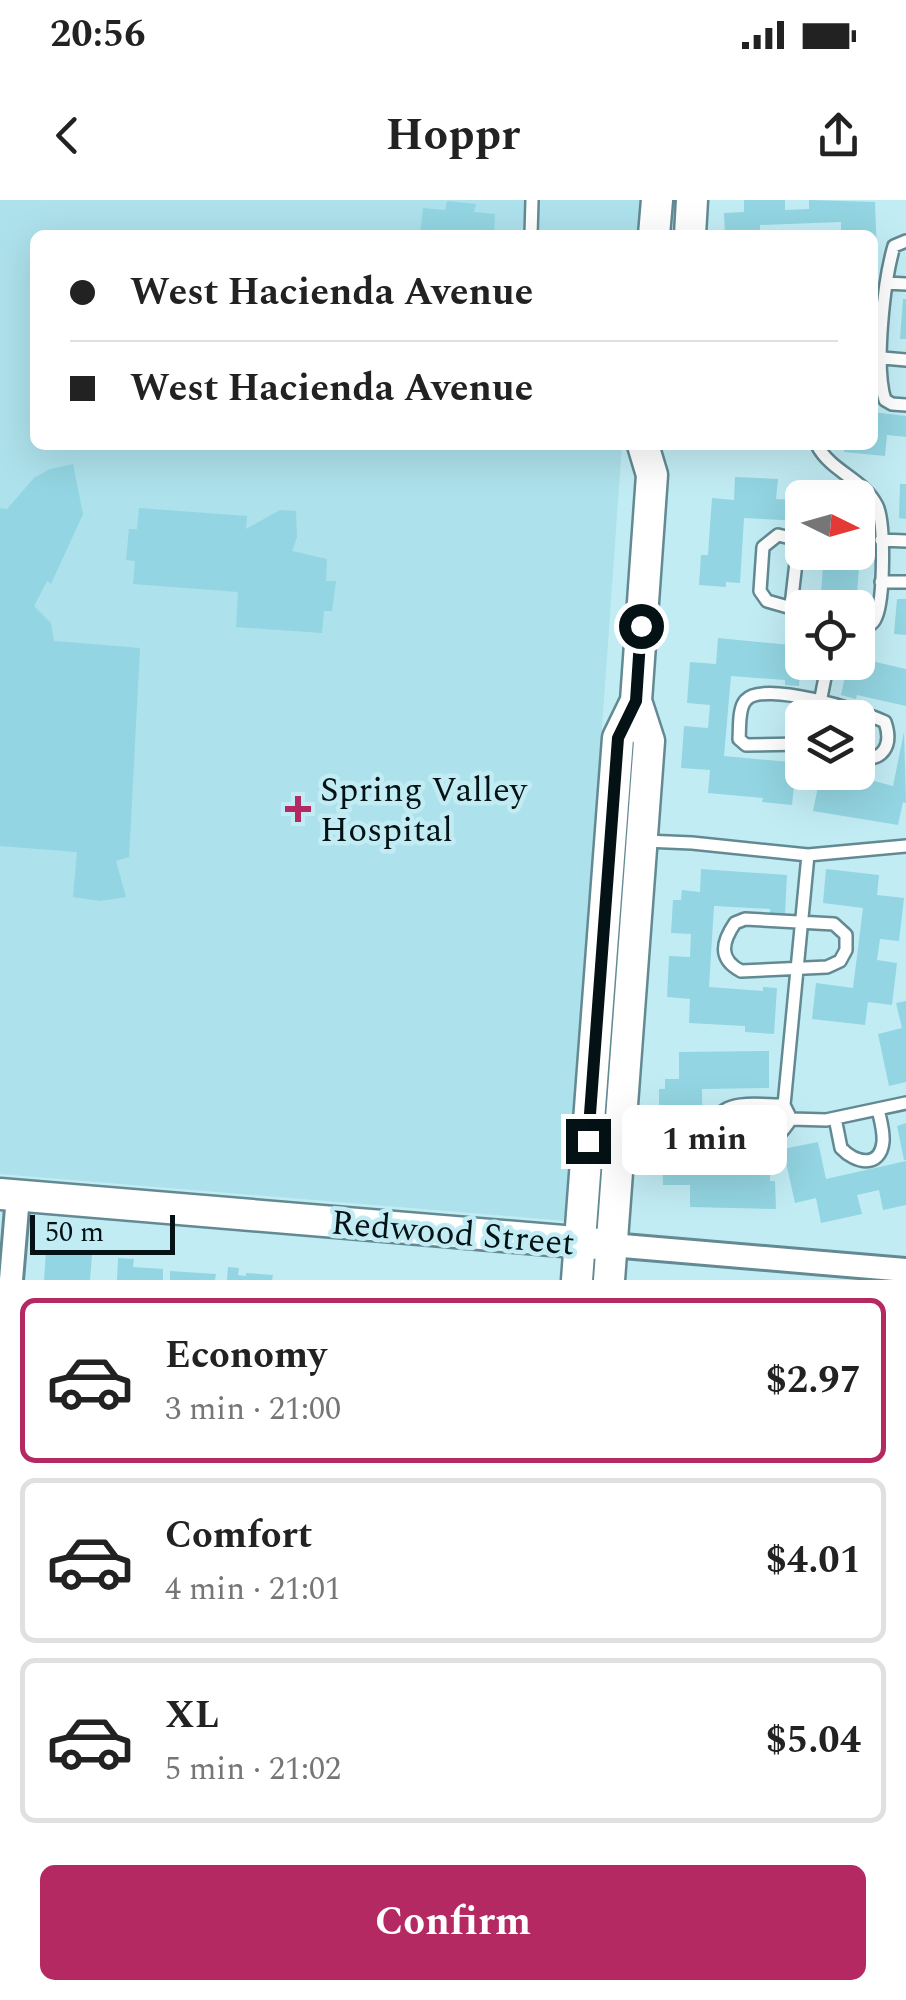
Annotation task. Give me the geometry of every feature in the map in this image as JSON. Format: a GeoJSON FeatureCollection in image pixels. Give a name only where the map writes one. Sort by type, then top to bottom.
{"type":"FeatureCollection","features":[{"type":"Feature","properties":{"kind":"main road"},"geometry":{"type":"LineString","coordinates":[[654,230],[657,200]]}},
{"type":"Feature","properties":{"kind":"main road"},"geometry":{"type":"LineString","coordinates":[[690,230],[692,200]]}},
{"type":"Feature","properties":{"kind":"main road"},"geometry":{"type":"LineString","coordinates":[[609,1280],[648,741],[636,701],[652,475],[645,450]]}},
{"type":"Feature","properties":{"kind":"main road"},"geometry":{"type":"LineString","coordinates":[[652,475],[665,450]]}},
{"type":"Feature","properties":{"kind":"main road"},"geometry":{"type":"LineString","coordinates":[[577,1280],[618,738],[636,701]]}},
{"type":"Feature","properties":{"kind":"main road","name":"Redwood Street"},"geometry":{"type":"LineString","coordinates":[[9,1195],[611,1246]]}},
{"type":"Feature","properties":{"kind":"street"},"geometry":{"type":"LineString","coordinates":[[9,1195],[11,1280]]}},
{"type":"Feature","properties":{"kind":"street","name":"Redwood Street"},"geometry":{"type":"LineString","coordinates":[[611,1246],[906,1270]]}},
{"type":"Feature","properties":{"kind":"lane"},"geometry":{"type":"LineString","coordinates":[[531,230],[532,200]]}},
{"type":"Feature","properties":{"kind":"lane"},"geometry":{"type":"LineString","coordinates":[[878,342],[894,246],[906,242]]}},
{"type":"Feature","properties":{"kind":"lane"},"geometry":{"type":"LineString","coordinates":[[886,283],[906,284]]}},
{"type":"Feature","properties":{"kind":"lane"},"geometry":{"type":"LineString","coordinates":[[878,357],[906,360]]}},
{"type":"Feature","properties":{"kind":"lane"},"geometry":{"type":"LineString","coordinates":[[878,367],[885,400],[906,405]]}},
{"type":"Feature","properties":{"kind":"lane"},"geometry":{"type":"LineString","coordinates":[[820,450],[825,460],[868,491],[880,510],[881,582],[875,621]]}},
{"type":"Feature","properties":{"kind":"lane"},"geometry":{"type":"LineString","coordinates":[[778,535],[794,539],[798,545],[797,609],[767,601],[758,584],[763,547],[778,535]]}},
{"type":"Feature","properties":{"kind":"lane"},"geometry":{"type":"LineString","coordinates":[[880,540],[906,541]]}},
{"type":"Feature","properties":{"kind":"lane"},"geometry":{"type":"LineString","coordinates":[[881,582],[906,582]]}},
{"type":"Feature","properties":{"kind":"lane"},"geometry":{"type":"LineString","coordinates":[[785,744],[746,745],[740,739],[742,705],[758,693],[820,700],[824,680]]}},
{"type":"Feature","properties":{"kind":"lane"},"geometry":{"type":"LineString","coordinates":[[875,718],[886,722],[890,741],[885,752],[875,757]]}},
{"type":"Feature","properties":{"kind":"lane"},"geometry":{"type":"LineString","coordinates":[[641,841],[808,855],[906,846]]}},
{"type":"Feature","properties":{"kind":"lane"},"geometry":{"type":"LineString","coordinates":[[792,1120],[784,1105],[808,855]]}},
{"type":"Feature","properties":{"kind":"lane"},"geometry":{"type":"LineString","coordinates":[[745,919],[834,924],[840,928],[846,936],[846,950],[840,962],[798,969],[741,971],[731,966],[723,945],[735,923],[745,919]]}},
{"type":"Feature","properties":{"kind":"lane"},"geometry":{"type":"LineString","coordinates":[[792,1120],[835,1118],[906,1103]]}},
{"type":"Feature","properties":{"kind":"lane"},"geometry":{"type":"LineString","coordinates":[[784,1105],[732,1105],[722,1111],[717,1120],[721,1148],[769,1145],[792,1120]]}},
{"type":"Feature","properties":{"kind":"lane"},"geometry":{"type":"LineString","coordinates":[[835,1118],[841,1148],[859,1161],[871,1161],[879,1156],[882,1145],[878,1109]]}},
{"type":"Feature","properties":{"kind":"shaded area","name":"Spring Valley Hospital"},"geometry":{"type":"Polygon","coordinates":[[[0,200],[640,200],[637,230],[30,230],[30,450],[622,450],[567,1221],[0,1174],[0,200]]]}},
{"type":"Feature","properties":{"kind":"building"},"geometry":{"type":"Polygon","coordinates":[[[744,200],[785,200],[785,210],[809,209],[809,200],[875,202],[876,230],[841,230],[841,222],[725,230],[724,213],[744,212],[744,200]]]}},
{"type":"Feature","properties":{"kind":"building"},"geometry":{"type":"Polygon","coordinates":[[[447,201],[476,204],[474,212],[495,214],[494,230],[421,230],[423,208],[445,210],[447,201]]]}},
{"type":"Feature","properties":{"kind":"building"},"geometry":{"type":"Polygon","coordinates":[[[903,299],[906,339],[900,339],[903,299]]]}},
{"type":"Feature","properties":{"kind":"building"},"geometry":{"type":"Polygon","coordinates":[[[878,413],[906,416],[906,437],[887,435],[885,456],[844,452],[878,450],[878,413]]]}},
{"type":"Feature","properties":{"kind":"building"},"geometry":{"type":"Polygon","coordinates":[[[73,464],[83,514],[51,584],[47,581],[34,606],[51,623],[54,641],[140,648],[129,857],[116,861],[126,897],[100,901],[73,897],[77,852],[0,846],[0,508],[7,509],[34,478],[50,469],[73,464]]]}},
{"type":"Feature","properties":{"kind":"building"},"geometry":{"type":"Polygon","coordinates":[[[735,477],[778,479],[776,499],[785,499],[785,520],[744,518],[740,583],[726,582],[726,587],[699,585],[701,555],[708,555],[712,498],[734,500],[735,477]]]}},
{"type":"Feature","properties":{"kind":"building"},"geometry":{"type":"Polygon","coordinates":[[[900,484],[906,484],[906,519],[899,518],[900,484]]]}},
{"type":"Feature","properties":{"kind":"building"},"geometry":{"type":"Polygon","coordinates":[[[139,508],[247,516],[246,529],[280,510],[296,511],[297,537],[292,551],[327,559],[326,581],[336,581],[332,611],[324,611],[322,633],[236,627],[238,592],[133,584],[135,561],[126,560],[129,529],[137,529],[139,508]]]}},
{"type":"Feature","properties":{"kind":"building"},"geometry":{"type":"Polygon","coordinates":[[[823,570],[859,570],[857,590],[821,590],[823,570]]]}},
{"type":"Feature","properties":{"kind":"building"},"geometry":{"type":"Polygon","coordinates":[[[897,599],[906,599],[906,635],[894,634],[897,599]]]}},
{"type":"Feature","properties":{"kind":"building"},"geometry":{"type":"Polygon","coordinates":[[[718,638],[785,644],[785,680],[731,676],[724,756],[785,762],[785,790],[794,790],[792,805],[708,793],[710,770],[681,768],[684,726],[708,728],[710,705],[687,703],[690,662],[716,664],[718,638]]]}},
{"type":"Feature","properties":{"kind":"building"},"geometry":{"type":"Polygon","coordinates":[[[875,662],[906,669],[906,706],[841,695],[844,680],[875,680],[875,662]]]}},
{"type":"Feature","properties":{"kind":"building"},"geometry":{"type":"Polygon","coordinates":[[[785,680],[799,680],[799,686],[785,685],[785,680]]]}},
{"type":"Feature","properties":{"kind":"building"},"geometry":{"type":"Polygon","coordinates":[[[904,732],[906,803],[903,802],[898,825],[813,811],[817,790],[875,790],[875,781],[893,786],[904,732]]]}},
{"type":"Feature","properties":{"kind":"building"},"geometry":{"type":"Polygon","coordinates":[[[701,869],[787,875],[785,915],[770,915],[770,909],[714,906],[709,987],[763,991],[763,987],[777,988],[774,1034],[745,1032],[745,1026],[689,1023],[690,999],[667,997],[669,956],[690,957],[691,934],[671,933],[673,900],[681,900],[682,890],[700,892],[701,869]]]}},
{"type":"Feature","properties":{"kind":"building"},"geometry":{"type":"Polygon","coordinates":[[[826,869],[879,875],[877,895],[904,898],[899,941],[880,939],[877,960],[897,963],[892,1005],[868,1002],[865,1025],[812,1019],[816,983],[853,988],[863,908],[823,903],[826,869]]]}},
{"type":"Feature","properties":{"kind":"building"},"geometry":{"type":"Polygon","coordinates":[[[906,1001],[906,1082],[889,1086],[878,1034],[902,1028],[896,1003],[906,1001]]]}},
{"type":"Feature","properties":{"kind":"building"},"geometry":{"type":"Polygon","coordinates":[[[769,1051],[769,1088],[702,1089],[703,1169],[758,1168],[758,1163],[770,1163],[776,1209],[690,1207],[690,1185],[663,1185],[662,1143],[681,1143],[681,1121],[659,1121],[659,1089],[665,1089],[665,1079],[679,1079],[679,1052],[769,1051]]]}},
{"type":"Feature","properties":{"kind":"building"},"geometry":{"type":"Polygon","coordinates":[[[906,1123],[906,1160],[904,1160],[897,1126],[906,1123]]]}},
{"type":"Feature","properties":{"kind":"building"},"geometry":{"type":"Polygon","coordinates":[[[818,1142],[826,1179],[906,1161],[906,1205],[883,1210],[879,1190],[857,1195],[862,1214],[821,1223],[816,1198],[795,1203],[783,1149],[818,1142]]]}},
{"type":"Feature","properties":{"kind":"building"},"geometry":{"type":"Polygon","coordinates":[[[46,1252],[92,1255],[90,1280],[44,1280],[46,1252]]]}},
{"type":"Feature","properties":{"kind":"building"},"geometry":{"type":"Polygon","coordinates":[[[118,1258],[134,1259],[133,1267],[163,1269],[163,1280],[117,1280],[118,1258]]]}},
{"type":"Feature","properties":{"kind":"building"},"geometry":{"type":"Polygon","coordinates":[[[228,1267],[239,1268],[238,1275],[273,1275],[272,1280],[227,1280],[228,1267]]]}},
{"type":"Feature","properties":{"kind":"building"},"geometry":{"type":"Polygon","coordinates":[[[170,1271],[216,1274],[215,1280],[170,1280],[170,1271]]]}},
{"type":"Feature","properties":{"kind":"place","name":"Spring Valley Hospital"},"geometry":{"type":"Point","coordinates":[298,809]}},
{"type":"Feature","properties":{"kind":"route"},"geometry":{"type":"LineString","coordinates":[[588,1141],[618,738],[636,701],[641,626]]}}]}
